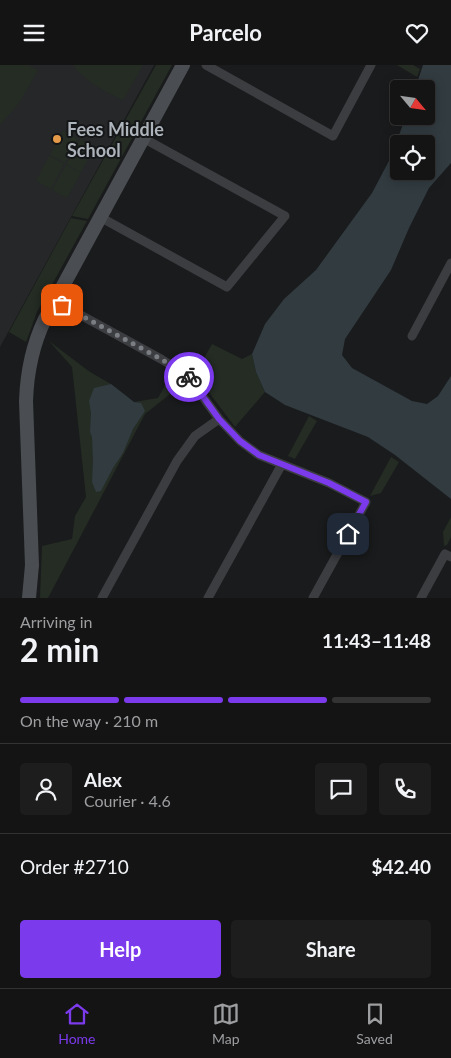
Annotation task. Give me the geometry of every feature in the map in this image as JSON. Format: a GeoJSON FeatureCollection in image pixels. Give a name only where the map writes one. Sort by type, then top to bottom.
{"type":"FeatureCollection","features":[{"type":"Feature","properties":{"kind":"street"},"geometry":{"type":"LineString","coordinates":[[29,598],[32,565],[26,384],[34,344],[55,301],[183,65]]}},
{"type":"Feature","properties":{"kind":"street"},"geometry":{"type":"LineString","coordinates":[[206,65],[333,136],[371,65]]}},
{"type":"Feature","properties":{"kind":"street"},"geometry":{"type":"LineString","coordinates":[[100,217],[227,287],[285,216],[143,138]]}},
{"type":"Feature","properties":{"kind":"street"},"geometry":{"type":"LineString","coordinates":[[412,336],[451,263]]}},
{"type":"Feature","properties":{"kind":"street"},"geometry":{"type":"LineString","coordinates":[[55,301],[187,375],[219,419],[240,441],[259,455],[329,483],[366,502],[313,598]]}},
{"type":"Feature","properties":{"kind":"street"},"geometry":{"type":"LineString","coordinates":[[102,598],[177,461],[195,436],[219,419]]}},
{"type":"Feature","properties":{"kind":"street"},"geometry":{"type":"LineString","coordinates":[[208,598],[282,464]]}},
{"type":"Feature","properties":{"kind":"street"},"geometry":{"type":"LineString","coordinates":[[421,598],[448,555]]}},
{"type":"Feature","properties":{"kind":"shaded area","name":"Fees Middle School"},"geometry":{"type":"Polygon","coordinates":[[[0,65],[154,65],[0,347],[0,65]]]}},
{"type":"Feature","properties":{"kind":"shaded area"},"geometry":{"type":"Polygon","coordinates":[[[0,65],[29,65],[38,70],[19,103],[0,125],[0,65]]]}},
{"type":"Feature","properties":{"kind":"shaded area"},"geometry":{"type":"Polygon","coordinates":[[[73,65],[143,65],[123,100],[89,81],[73,65]]]}},
{"type":"Feature","properties":{"kind":"shaded area"},"geometry":{"type":"Polygon","coordinates":[[[156,65],[172,65],[88,219],[72,216],[156,65]]]}},
{"type":"Feature","properties":{"kind":"shaded area"},"geometry":{"type":"Polygon","coordinates":[[[397,65],[413,65],[420,69],[417,77],[397,65]]]}},
{"type":"Feature","properties":{"kind":"shaded area"},"geometry":{"type":"Polygon","coordinates":[[[423,65],[451,65],[451,163],[429,188],[391,270],[345,339],[342,355],[352,368],[412,401],[427,404],[438,396],[451,376],[451,499],[395,455],[368,437],[285,405],[265,392],[256,372],[252,354],[265,324],[284,299],[316,270],[372,193],[390,159],[390,180],[435,180],[435,135],[399,135],[403,125],[435,125],[435,80],[418,80],[423,65]]]}},
{"type":"Feature","properties":{"kind":"shaded area"},"geometry":{"type":"Polygon","coordinates":[[[63,130],[78,139],[65,163],[50,155],[63,130]]]}},
{"type":"Feature","properties":{"kind":"shaded area"},"geometry":{"type":"Polygon","coordinates":[[[80,139],[95,147],[81,172],[66,164],[80,139]]]}},
{"type":"Feature","properties":{"kind":"shaded area"},"geometry":{"type":"Polygon","coordinates":[[[49,156],[64,164],[51,189],[36,181],[49,156]]]}},
{"type":"Feature","properties":{"kind":"shaded area"},"geometry":{"type":"Polygon","coordinates":[[[66,165],[81,173],[67,198],[52,190],[66,165]]]}},
{"type":"Feature","properties":{"kind":"shaded area"},"geometry":{"type":"Polygon","coordinates":[[[71,218],[87,221],[37,312],[26,342],[9,332],[71,218]]]}},
{"type":"Feature","properties":{"kind":"shaded area"},"geometry":{"type":"Polygon","coordinates":[[[49,341],[134,402],[158,398],[172,373],[184,383],[145,414],[48,598],[40,598],[42,546],[72,539],[75,516],[86,497],[72,367],[49,341]]]}},
{"type":"Feature","properties":{"kind":"shaded area"},"geometry":{"type":"Polygon","coordinates":[[[212,344],[242,359],[252,354],[256,372],[265,392],[235,427],[195,374],[212,344]]]}},
{"type":"Feature","properties":{"kind":"shaded area"},"geometry":{"type":"Polygon","coordinates":[[[111,384],[134,402],[141,403],[145,411],[133,429],[123,453],[101,491],[96,492],[92,482],[93,461],[89,401],[94,388],[111,384]]]}},
{"type":"Feature","properties":{"kind":"shaded area"},"geometry":{"type":"Polygon","coordinates":[[[309,416],[317,421],[295,459],[288,456],[309,416]]]}},
{"type":"Feature","properties":{"kind":"shaded area"},"geometry":{"type":"Polygon","coordinates":[[[391,457],[399,462],[381,493],[370,496],[391,457]]]}},
{"type":"Feature","properties":{"kind":"shaded area"},"geometry":{"type":"Polygon","coordinates":[[[451,517],[451,537],[447,545],[444,546],[443,532],[451,517]]]}},
{"type":"Feature","properties":{"kind":"way so far"},"geometry":{"type":"LineString","coordinates":[[62,305],[161,359],[189,377]]}},
{"type":"Feature","properties":{"kind":"place","name":"Fees Middle School"},"geometry":{"type":"Point","coordinates":[57,139]}},
{"type":"Feature","properties":{"kind":"route"},"geometry":{"type":"LineString","coordinates":[[189,377],[219,419],[240,441],[259,455],[329,483],[366,502],[348,534]]}}]}
